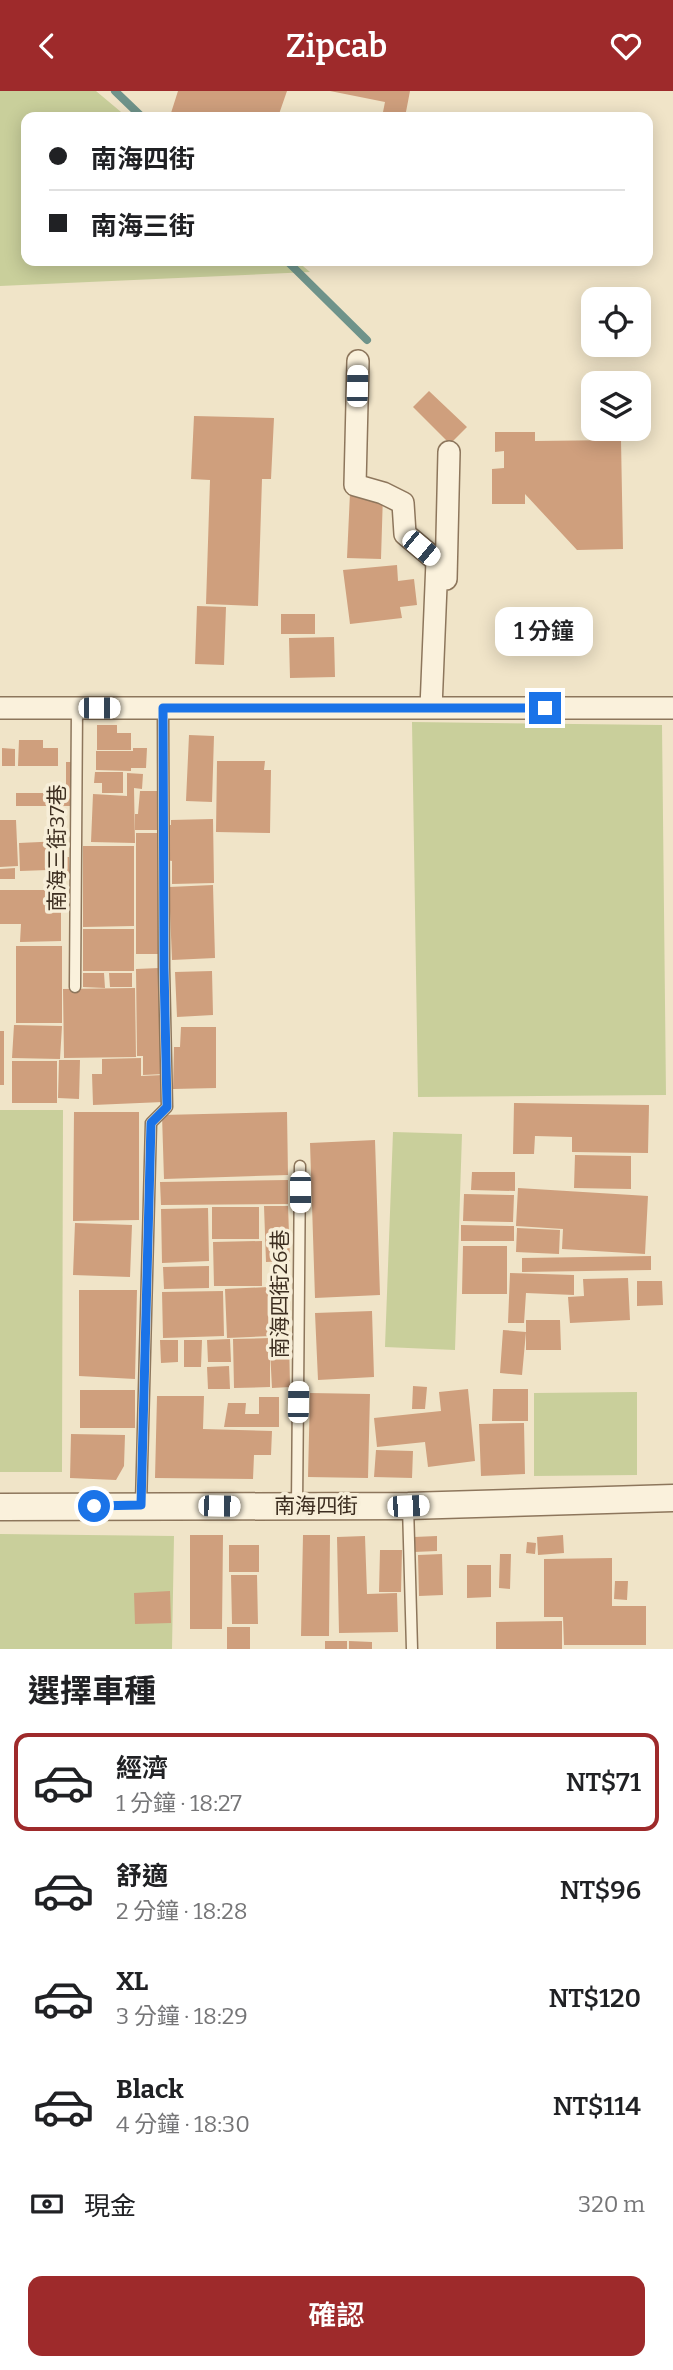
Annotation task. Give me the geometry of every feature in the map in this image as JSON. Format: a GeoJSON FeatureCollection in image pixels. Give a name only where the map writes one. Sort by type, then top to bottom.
{"type":"FeatureCollection","features":[{"type":"Feature","properties":{"kind":"street"},"geometry":{"type":"LineString","coordinates":[[358,361],[355,485],[383,493],[404,503],[405,534],[437,561],[437,708]]}},
{"type":"Feature","properties":{"kind":"street"},"geometry":{"type":"LineString","coordinates":[[437,708],[449,452]]}},
{"type":"Feature","properties":{"kind":"street"},"geometry":{"type":"LineString","coordinates":[[0,708],[673,708]]}},
{"type":"Feature","properties":{"kind":"street","name":"南海四街"},"geometry":{"type":"LineString","coordinates":[[0,1507],[408,1506],[673,1498]]}},
{"type":"Feature","properties":{"kind":"lane","name":"南海三街37巷"},"geometry":{"type":"LineString","coordinates":[[75,987],[77,708]]}},
{"type":"Feature","properties":{"kind":"lane"},"geometry":{"type":"LineString","coordinates":[[141,1505],[151,1123],[167,1107],[163,708]]}},
{"type":"Feature","properties":{"kind":"lane","name":"南海四街26巷"},"geometry":{"type":"LineString","coordinates":[[298,1507],[300,1166]]}},
{"type":"Feature","properties":{"kind":"lane"},"geometry":{"type":"LineString","coordinates":[[408,1506],[412,1649]]}},
{"type":"Feature","properties":{"kind":"green space"},"geometry":{"type":"Polygon","coordinates":[[[0,91],[96,91],[121,112],[21,112],[21,266],[303,266],[310,272],[0,286],[0,91]]]}},
{"type":"Feature","properties":{"kind":"green space"},"geometry":{"type":"Polygon","coordinates":[[[412,722],[662,725],[666,1095],[418,1097],[412,722]]]}},
{"type":"Feature","properties":{"kind":"green space"},"geometry":{"type":"Polygon","coordinates":[[[0,1110],[63,1110],[62,1472],[0,1472],[0,1110]]]}},
{"type":"Feature","properties":{"kind":"green space"},"geometry":{"type":"Polygon","coordinates":[[[393,1132],[462,1134],[455,1350],[385,1347],[393,1132]]]}},
{"type":"Feature","properties":{"kind":"green space"},"geometry":{"type":"Polygon","coordinates":[[[637,1392],[637,1475],[534,1476],[534,1393],[637,1392]]]}},
{"type":"Feature","properties":{"kind":"green space"},"geometry":{"type":"Polygon","coordinates":[[[0,1534],[174,1536],[172,1649],[0,1649],[0,1534]]]}},
{"type":"Feature","properties":{"kind":"building"},"geometry":{"type":"Polygon","coordinates":[[[178,91],[287,91],[280,112],[171,112],[178,91]]]}},
{"type":"Feature","properties":{"kind":"building"},"geometry":{"type":"Polygon","coordinates":[[[330,91],[410,91],[406,112],[383,112],[385,102],[330,91]]]}},
{"type":"Feature","properties":{"kind":"building"},"geometry":{"type":"Polygon","coordinates":[[[429,391],[467,427],[450,444],[413,407],[429,391]]]}},
{"type":"Feature","properties":{"kind":"building"},"geometry":{"type":"Polygon","coordinates":[[[194,416],[274,418],[271,479],[262,479],[258,606],[206,604],[210,480],[191,479],[194,416]]]}},
{"type":"Feature","properties":{"kind":"building"},"geometry":{"type":"Polygon","coordinates":[[[495,432],[535,432],[535,441],[621,441],[623,549],[577,550],[525,494],[525,504],[492,504],[492,469],[504,468],[504,451],[495,452],[495,432]]]}},
{"type":"Feature","properties":{"kind":"building"},"geometry":{"type":"Polygon","coordinates":[[[350,493],[383,494],[381,559],[347,558],[350,493]]]}},
{"type":"Feature","properties":{"kind":"building"},"geometry":{"type":"Polygon","coordinates":[[[397,565],[398,581],[414,579],[417,605],[400,607],[402,618],[350,624],[343,570],[397,565]]]}},
{"type":"Feature","properties":{"kind":"building"},"geometry":{"type":"Polygon","coordinates":[[[197,606],[226,607],[224,665],[195,664],[197,606]]]}},
{"type":"Feature","properties":{"kind":"building"},"geometry":{"type":"Polygon","coordinates":[[[281,614],[315,614],[315,634],[281,634],[281,614]]]}},
{"type":"Feature","properties":{"kind":"building"},"geometry":{"type":"Polygon","coordinates":[[[334,637],[335,677],[290,678],[289,638],[334,637]]]}},
{"type":"Feature","properties":{"kind":"building"},"geometry":{"type":"Polygon","coordinates":[[[97,725],[117,725],[117,733],[131,733],[131,750],[97,750],[97,725]]]}},
{"type":"Feature","properties":{"kind":"building"},"geometry":{"type":"Polygon","coordinates":[[[189,735],[214,736],[212,802],[186,801],[189,735]]]}},
{"type":"Feature","properties":{"kind":"building"},"geometry":{"type":"Polygon","coordinates":[[[19,740],[43,740],[43,748],[58,748],[58,766],[18,766],[19,740]]]}},
{"type":"Feature","properties":{"kind":"building"},"geometry":{"type":"Polygon","coordinates":[[[2,748],[15,749],[15,766],[2,766],[2,748]]]}},
{"type":"Feature","properties":{"kind":"building"},"geometry":{"type":"Polygon","coordinates":[[[133,748],[147,748],[146,768],[131,768],[131,771],[96,770],[96,751],[133,751],[133,748]]]}},
{"type":"Feature","properties":{"kind":"building"},"geometry":{"type":"Polygon","coordinates":[[[217,761],[265,761],[264,770],[271,770],[270,833],[216,832],[217,761]]]}},
{"type":"Feature","properties":{"kind":"building"},"geometry":{"type":"Polygon","coordinates":[[[66,762],[76,762],[76,806],[16,806],[16,793],[47,793],[47,786],[66,787],[66,762]]]}},
{"type":"Feature","properties":{"kind":"building"},"geometry":{"type":"Polygon","coordinates":[[[95,772],[123,772],[123,793],[102,793],[102,783],[94,783],[95,772]]]}},
{"type":"Feature","properties":{"kind":"building"},"geometry":{"type":"Polygon","coordinates":[[[127,773],[143,774],[142,789],[134,788],[135,843],[91,842],[93,794],[127,796],[127,773]]]}},
{"type":"Feature","properties":{"kind":"building"},"geometry":{"type":"Polygon","coordinates":[[[140,791],[163,791],[163,830],[135,830],[140,791]]]}},
{"type":"Feature","properties":{"kind":"building"},"geometry":{"type":"Polygon","coordinates":[[[213,819],[214,883],[172,884],[172,861],[166,860],[166,825],[171,825],[171,820],[213,819]]]}},
{"type":"Feature","properties":{"kind":"building"},"geometry":{"type":"Polygon","coordinates":[[[0,820],[16,820],[18,866],[0,867],[0,820]]]}},
{"type":"Feature","properties":{"kind":"building"},"geometry":{"type":"Polygon","coordinates":[[[136,833],[161,833],[161,954],[136,954],[136,833]]]}},
{"type":"Feature","properties":{"kind":"building"},"geometry":{"type":"Polygon","coordinates":[[[62,841],[62,857],[69,857],[70,878],[48,879],[48,870],[20,871],[19,843],[62,841]]]}},
{"type":"Feature","properties":{"kind":"building"},"geometry":{"type":"Polygon","coordinates":[[[83,846],[134,846],[134,926],[83,927],[83,846]]]}},
{"type":"Feature","properties":{"kind":"building"},"geometry":{"type":"Polygon","coordinates":[[[15,868],[15,879],[0,879],[0,869],[15,868]]]}},
{"type":"Feature","properties":{"kind":"building"},"geometry":{"type":"Polygon","coordinates":[[[213,885],[215,958],[172,960],[169,887],[213,885]]]}},
{"type":"Feature","properties":{"kind":"building"},"geometry":{"type":"Polygon","coordinates":[[[0,890],[61,890],[61,941],[20,942],[21,924],[0,924],[0,890]]]}},
{"type":"Feature","properties":{"kind":"building"},"geometry":{"type":"Polygon","coordinates":[[[83,929],[134,929],[134,971],[83,971],[83,929]]]}},
{"type":"Feature","properties":{"kind":"building"},"geometry":{"type":"Polygon","coordinates":[[[16,946],[62,946],[62,1023],[16,1023],[16,946]]]}},
{"type":"Feature","properties":{"kind":"building"},"geometry":{"type":"Polygon","coordinates":[[[159,968],[164,1074],[143,1075],[143,1056],[137,1056],[136,969],[159,968]]]}},
{"type":"Feature","properties":{"kind":"building"},"geometry":{"type":"Polygon","coordinates":[[[212,971],[213,1015],[177,1017],[175,972],[212,971]]]}},
{"type":"Feature","properties":{"kind":"building"},"geometry":{"type":"Polygon","coordinates":[[[83,973],[104,973],[105,988],[83,987],[83,973]]]}},
{"type":"Feature","properties":{"kind":"building"},"geometry":{"type":"Polygon","coordinates":[[[109,973],[132,973],[132,987],[110,987],[109,973]]]}},
{"type":"Feature","properties":{"kind":"building"},"geometry":{"type":"Polygon","coordinates":[[[135,988],[136,1057],[64,1058],[63,989],[135,988]]]}},
{"type":"Feature","properties":{"kind":"building"},"geometry":{"type":"Polygon","coordinates":[[[14,1025],[62,1026],[60,1059],[12,1058],[14,1025]]]}},
{"type":"Feature","properties":{"kind":"building"},"geometry":{"type":"Polygon","coordinates":[[[181,1027],[216,1027],[216,1088],[173,1089],[174,1047],[180,1047],[181,1027]]]}},
{"type":"Feature","properties":{"kind":"building"},"geometry":{"type":"Polygon","coordinates":[[[0,1031],[4,1031],[4,1085],[0,1085],[0,1031]]]}},
{"type":"Feature","properties":{"kind":"building"},"geometry":{"type":"Polygon","coordinates":[[[141,1058],[141,1076],[163,1075],[163,1102],[93,1105],[92,1074],[102,1074],[102,1059],[141,1058]]]}},
{"type":"Feature","properties":{"kind":"building"},"geometry":{"type":"Polygon","coordinates":[[[59,1060],[80,1060],[79,1099],[58,1098],[59,1060]]]}},
{"type":"Feature","properties":{"kind":"building"},"geometry":{"type":"Polygon","coordinates":[[[12,1061],[57,1061],[57,1103],[12,1103],[12,1061]]]}},
{"type":"Feature","properties":{"kind":"building"},"geometry":{"type":"Polygon","coordinates":[[[514,1103],[649,1105],[648,1153],[572,1152],[572,1137],[535,1136],[534,1154],[513,1154],[514,1103]]]}},
{"type":"Feature","properties":{"kind":"building"},"geometry":{"type":"Polygon","coordinates":[[[74,1112],[139,1112],[139,1220],[73,1221],[74,1112]]]}},
{"type":"Feature","properties":{"kind":"building"},"geometry":{"type":"Polygon","coordinates":[[[287,1112],[288,1175],[164,1179],[162,1115],[287,1112]]]}},
{"type":"Feature","properties":{"kind":"building"},"geometry":{"type":"Polygon","coordinates":[[[375,1140],[380,1295],[315,1298],[310,1143],[375,1140]]]}},
{"type":"Feature","properties":{"kind":"building"},"geometry":{"type":"Polygon","coordinates":[[[575,1155],[631,1156],[631,1189],[574,1188],[575,1155]]]}},
{"type":"Feature","properties":{"kind":"building"},"geometry":{"type":"Polygon","coordinates":[[[472,1172],[515,1172],[515,1191],[471,1190],[472,1172]]]}},
{"type":"Feature","properties":{"kind":"building"},"geometry":{"type":"Polygon","coordinates":[[[288,1180],[288,1204],[161,1205],[160,1182],[288,1180]]]}},
{"type":"Feature","properties":{"kind":"building"},"geometry":{"type":"Polygon","coordinates":[[[518,1188],[648,1196],[645,1254],[562,1249],[563,1229],[516,1226],[518,1188]]]}},
{"type":"Feature","properties":{"kind":"building"},"geometry":{"type":"Polygon","coordinates":[[[464,1194],[514,1195],[513,1222],[463,1221],[464,1194]]]}},
{"type":"Feature","properties":{"kind":"building"},"geometry":{"type":"Polygon","coordinates":[[[264,1206],[288,1206],[290,1261],[266,1262],[264,1206]]]}},
{"type":"Feature","properties":{"kind":"building"},"geometry":{"type":"Polygon","coordinates":[[[212,1207],[259,1207],[259,1239],[212,1239],[212,1207]]]}},
{"type":"Feature","properties":{"kind":"building"},"geometry":{"type":"Polygon","coordinates":[[[208,1208],[209,1261],[162,1263],[161,1209],[208,1208]]]}},
{"type":"Feature","properties":{"kind":"building"},"geometry":{"type":"Polygon","coordinates":[[[75,1223],[132,1225],[130,1277],[73,1275],[75,1223]]]}},
{"type":"Feature","properties":{"kind":"building"},"geometry":{"type":"Polygon","coordinates":[[[461,1225],[514,1226],[514,1241],[461,1241],[461,1225]]]}},
{"type":"Feature","properties":{"kind":"building"},"geometry":{"type":"Polygon","coordinates":[[[517,1228],[560,1230],[559,1254],[516,1252],[517,1228]]]}},
{"type":"Feature","properties":{"kind":"building"},"geometry":{"type":"Polygon","coordinates":[[[262,1241],[262,1286],[214,1286],[213,1242],[262,1241]]]}},
{"type":"Feature","properties":{"kind":"building"},"geometry":{"type":"Polygon","coordinates":[[[463,1246],[507,1246],[507,1294],[462,1294],[463,1246]]]}},
{"type":"Feature","properties":{"kind":"building"},"geometry":{"type":"Polygon","coordinates":[[[651,1256],[651,1270],[522,1272],[522,1258],[651,1256]]]}},
{"type":"Feature","properties":{"kind":"building"},"geometry":{"type":"Polygon","coordinates":[[[271,1263],[287,1263],[287,1285],[272,1285],[271,1263]]]}},
{"type":"Feature","properties":{"kind":"building"},"geometry":{"type":"Polygon","coordinates":[[[209,1266],[209,1288],[164,1289],[163,1267],[209,1266]]]}},
{"type":"Feature","properties":{"kind":"building"},"geometry":{"type":"Polygon","coordinates":[[[510,1273],[574,1275],[574,1295],[526,1293],[524,1323],[508,1323],[510,1273]]]}},
{"type":"Feature","properties":{"kind":"building"},"geometry":{"type":"Polygon","coordinates":[[[628,1278],[630,1320],[570,1323],[568,1297],[584,1296],[583,1279],[628,1278]]]}},
{"type":"Feature","properties":{"kind":"building"},"geometry":{"type":"Polygon","coordinates":[[[637,1281],[662,1281],[663,1305],[637,1306],[637,1281]]]}},
{"type":"Feature","properties":{"kind":"building"},"geometry":{"type":"Polygon","coordinates":[[[268,1287],[270,1325],[270,1291],[288,1290],[290,1387],[272,1388],[270,1350],[270,1387],[234,1388],[233,1339],[271,1336],[227,1338],[225,1289],[268,1287]]]}},
{"type":"Feature","properties":{"kind":"building"},"geometry":{"type":"Polygon","coordinates":[[[79,1290],[137,1290],[135,1379],[79,1376],[79,1290]]]}},
{"type":"Feature","properties":{"kind":"building"},"geometry":{"type":"Polygon","coordinates":[[[223,1291],[224,1336],[163,1338],[162,1292],[223,1291]]]}},
{"type":"Feature","properties":{"kind":"building"},"geometry":{"type":"Polygon","coordinates":[[[372,1311],[374,1377],[318,1380],[315,1313],[372,1311]]]}},
{"type":"Feature","properties":{"kind":"building"},"geometry":{"type":"Polygon","coordinates":[[[526,1320],[560,1320],[561,1350],[526,1350],[526,1320]]]}},
{"type":"Feature","properties":{"kind":"building"},"geometry":{"type":"Polygon","coordinates":[[[503,1330],[526,1332],[522,1375],[500,1373],[503,1330]]]}},
{"type":"Feature","properties":{"kind":"building"},"geometry":{"type":"Polygon","coordinates":[[[230,1339],[231,1362],[208,1362],[207,1340],[230,1339]]]}},
{"type":"Feature","properties":{"kind":"building"},"geometry":{"type":"Polygon","coordinates":[[[160,1340],[178,1340],[178,1362],[161,1363],[160,1340]]]}},
{"type":"Feature","properties":{"kind":"building"},"geometry":{"type":"Polygon","coordinates":[[[184,1340],[202,1340],[201,1367],[184,1367],[184,1340]]]}},
{"type":"Feature","properties":{"kind":"building"},"geometry":{"type":"Polygon","coordinates":[[[229,1366],[230,1389],[208,1389],[207,1367],[229,1366]]]}},
{"type":"Feature","properties":{"kind":"building"},"geometry":{"type":"Polygon","coordinates":[[[413,1386],[427,1387],[425,1409],[412,1409],[413,1386]]]}},
{"type":"Feature","properties":{"kind":"building"},"geometry":{"type":"Polygon","coordinates":[[[468,1389],[475,1461],[428,1467],[425,1442],[377,1447],[374,1418],[441,1411],[439,1392],[468,1389]]]}},
{"type":"Feature","properties":{"kind":"building"},"geometry":{"type":"Polygon","coordinates":[[[493,1389],[528,1389],[528,1421],[492,1421],[493,1389]]]}},
{"type":"Feature","properties":{"kind":"building"},"geometry":{"type":"Polygon","coordinates":[[[80,1390],[135,1390],[135,1428],[80,1428],[80,1390]]]}},
{"type":"Feature","properties":{"kind":"building"},"geometry":{"type":"Polygon","coordinates":[[[310,1393],[370,1394],[368,1478],[308,1477],[310,1393]]]}},
{"type":"Feature","properties":{"kind":"building"},"geometry":{"type":"Polygon","coordinates":[[[157,1396],[204,1396],[203,1429],[272,1431],[271,1455],[254,1455],[253,1479],[155,1478],[157,1396]]]}},
{"type":"Feature","properties":{"kind":"building"},"geometry":{"type":"Polygon","coordinates":[[[259,1397],[279,1397],[279,1427],[224,1427],[228,1403],[246,1403],[245,1414],[259,1414],[259,1397]]]}},
{"type":"Feature","properties":{"kind":"building"},"geometry":{"type":"Polygon","coordinates":[[[524,1423],[525,1474],[481,1476],[479,1424],[524,1423]]]}},
{"type":"Feature","properties":{"kind":"building"},"geometry":{"type":"Polygon","coordinates":[[[71,1434],[125,1435],[124,1466],[116,1480],[70,1478],[71,1434]]]}},
{"type":"Feature","properties":{"kind":"building"},"geometry":{"type":"Polygon","coordinates":[[[376,1450],[413,1451],[412,1478],[374,1477],[376,1450]]]}},
{"type":"Feature","properties":{"kind":"building"},"geometry":{"type":"Polygon","coordinates":[[[190,1535],[223,1535],[222,1629],[190,1629],[190,1535]]]}},
{"type":"Feature","properties":{"kind":"building"},"geometry":{"type":"Polygon","coordinates":[[[303,1535],[330,1535],[329,1636],[301,1636],[303,1535]]]}},
{"type":"Feature","properties":{"kind":"building"},"geometry":{"type":"Polygon","coordinates":[[[563,1535],[564,1553],[538,1555],[537,1537],[563,1535]]]}},
{"type":"Feature","properties":{"kind":"building"},"geometry":{"type":"Polygon","coordinates":[[[365,1536],[367,1594],[397,1593],[398,1632],[339,1633],[337,1537],[365,1536]]]}},
{"type":"Feature","properties":{"kind":"building"},"geometry":{"type":"Polygon","coordinates":[[[437,1536],[437,1551],[414,1552],[414,1537],[437,1536]]]}},
{"type":"Feature","properties":{"kind":"building"},"geometry":{"type":"Polygon","coordinates":[[[527,1542],[536,1543],[535,1554],[526,1553],[527,1542]]]}},
{"type":"Feature","properties":{"kind":"building"},"geometry":{"type":"Polygon","coordinates":[[[229,1545],[259,1545],[259,1572],[229,1572],[229,1545]]]}},
{"type":"Feature","properties":{"kind":"building"},"geometry":{"type":"Polygon","coordinates":[[[380,1550],[402,1550],[401,1592],[379,1592],[380,1550]]]}},
{"type":"Feature","properties":{"kind":"building"},"geometry":{"type":"Polygon","coordinates":[[[442,1554],[443,1595],[419,1596],[418,1555],[442,1554]]]}},
{"type":"Feature","properties":{"kind":"building"},"geometry":{"type":"Polygon","coordinates":[[[500,1554],[511,1554],[510,1589],[499,1588],[500,1554]]]}},
{"type":"Feature","properties":{"kind":"building"},"geometry":{"type":"Polygon","coordinates":[[[612,1558],[612,1606],[646,1606],[646,1645],[564,1645],[563,1617],[544,1617],[544,1559],[612,1558]]]}},
{"type":"Feature","properties":{"kind":"building"},"geometry":{"type":"Polygon","coordinates":[[[467,1565],[491,1565],[491,1597],[467,1598],[467,1565]]]}},
{"type":"Feature","properties":{"kind":"building"},"geometry":{"type":"Polygon","coordinates":[[[231,1575],[257,1575],[258,1624],[232,1624],[231,1575]]]}},
{"type":"Feature","properties":{"kind":"building"},"geometry":{"type":"Polygon","coordinates":[[[615,1581],[628,1581],[627,1600],[614,1599],[615,1581]]]}},
{"type":"Feature","properties":{"kind":"building"},"geometry":{"type":"Polygon","coordinates":[[[170,1591],[171,1623],[135,1624],[134,1593],[170,1591]]]}},
{"type":"Feature","properties":{"kind":"building"},"geometry":{"type":"Polygon","coordinates":[[[562,1621],[562,1649],[496,1649],[496,1622],[562,1621]]]}},
{"type":"Feature","properties":{"kind":"building"},"geometry":{"type":"Polygon","coordinates":[[[227,1627],[250,1627],[250,1649],[227,1649],[227,1627]]]}},
{"type":"Feature","properties":{"kind":"building"},"geometry":{"type":"Polygon","coordinates":[[[325,1641],[347,1641],[347,1649],[325,1649],[325,1641]]]}},
{"type":"Feature","properties":{"kind":"building"},"geometry":{"type":"Polygon","coordinates":[[[349,1641],[372,1642],[372,1649],[349,1649],[349,1641]]]}},
{"type":"Feature","properties":{"kind":"waterway"},"geometry":{"type":"LineString","coordinates":[[115,91],[137,112]]}},
{"type":"Feature","properties":{"kind":"waterway"},"geometry":{"type":"LineString","coordinates":[[292,266],[367,340]]}},
{"type":"Feature","properties":{"kind":"route"},"geometry":{"type":"LineString","coordinates":[[94,1506],[141,1505],[151,1123],[167,1107],[163,708],[545,708]]}}]}
